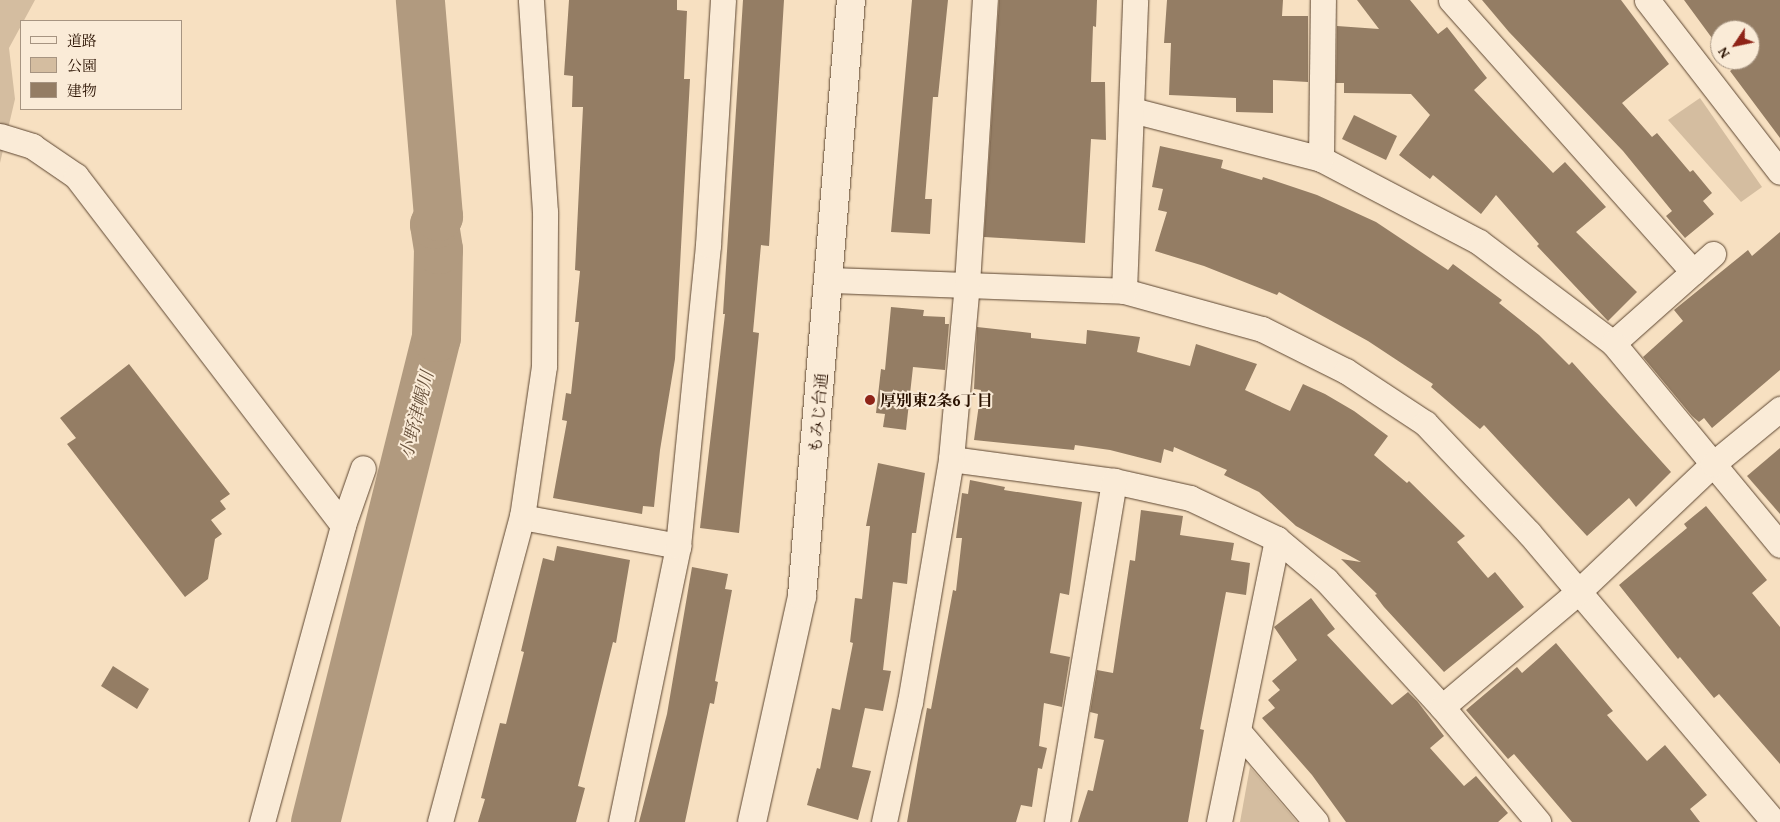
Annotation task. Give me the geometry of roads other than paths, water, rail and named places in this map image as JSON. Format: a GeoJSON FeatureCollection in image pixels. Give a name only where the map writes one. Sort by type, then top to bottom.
{"type":"FeatureCollection","features":[{"type":"Feature","properties":{"kind":"street"},"geometry":{"type":"LineString","coordinates":[[440,822],[522,517],[544,366],[545,212],[531,0]]}},
{"type":"Feature","properties":{"kind":"street"},"geometry":{"type":"LineString","coordinates":[[621,822],[678,546],[708,245],[723,0]]}},
{"type":"Feature","properties":{"kind":"street","name":"もみじ台通"},"geometry":{"type":"LineString","coordinates":[[752,822],[802,596],[830,280],[851,0]]}},
{"type":"Feature","properties":{"kind":"street"},"geometry":{"type":"LineString","coordinates":[[884,822],[910,702],[951,459],[967,284],[985,0]]}},
{"type":"Feature","properties":{"kind":"street"},"geometry":{"type":"LineString","coordinates":[[1124,291],[1135,0]]}},
{"type":"Feature","properties":{"kind":"street"},"geometry":{"type":"LineString","coordinates":[[1321,159],[1323,0]]}},
{"type":"Feature","properties":{"kind":"street"},"geometry":{"type":"LineString","coordinates":[[1451,0],[1693,272]]}},
{"type":"Feature","properties":{"kind":"street"},"geometry":{"type":"LineString","coordinates":[[1647,0],[1780,172]]}},
{"type":"Feature","properties":{"kind":"street"},"geometry":{"type":"LineString","coordinates":[[1132,110],[1321,159],[1479,242],[1613,344],[1780,545]]}},
{"type":"Feature","properties":{"kind":"street"},"geometry":{"type":"LineString","coordinates":[[0,136],[32,146],[76,176],[343,525]]}},
{"type":"Feature","properties":{"kind":"street"},"geometry":{"type":"LineString","coordinates":[[1613,344],[1713,254]]}},
{"type":"Feature","properties":{"kind":"street"},"geometry":{"type":"LineString","coordinates":[[830,280],[1124,291],[1262,329],[1362,382],[1425,423],[1528,534],[1774,822]]}},
{"type":"Feature","properties":{"kind":"street"},"geometry":{"type":"LineString","coordinates":[[1442,708],[1578,592],[1713,464],[1780,410]]}},
{"type":"Feature","properties":{"kind":"street"},"geometry":{"type":"LineString","coordinates":[[951,459],[1114,481],[1190,498],[1277,539],[1326,580],[1442,708],[1538,822]]}},
{"type":"Feature","properties":{"kind":"street"},"geometry":{"type":"LineString","coordinates":[[262,822],[343,525],[363,468]]}},
{"type":"Feature","properties":{"kind":"street"},"geometry":{"type":"LineString","coordinates":[[1057,822],[1114,481]]}},
{"type":"Feature","properties":{"kind":"street"},"geometry":{"type":"LineString","coordinates":[[522,517],[678,546]]}},
{"type":"Feature","properties":{"kind":"street"},"geometry":{"type":"LineString","coordinates":[[1219,822],[1277,539]]}},
{"type":"Feature","properties":{"kind":"street"},"geometry":{"type":"LineString","coordinates":[[1238,732],[1316,822]]}},
{"type":"Feature","properties":{"kind":"waterway","name":"小野津幌川"},"geometry":{"type":"LineString","coordinates":[[315,822],[436,337],[438,249],[434,224],[438,216],[420,0]]}},
{"type":"Feature","properties":{"kind":"place","name":"厚別東2条6丁目"},"geometry":{"type":"Point","coordinates":[870,400]}}]}
